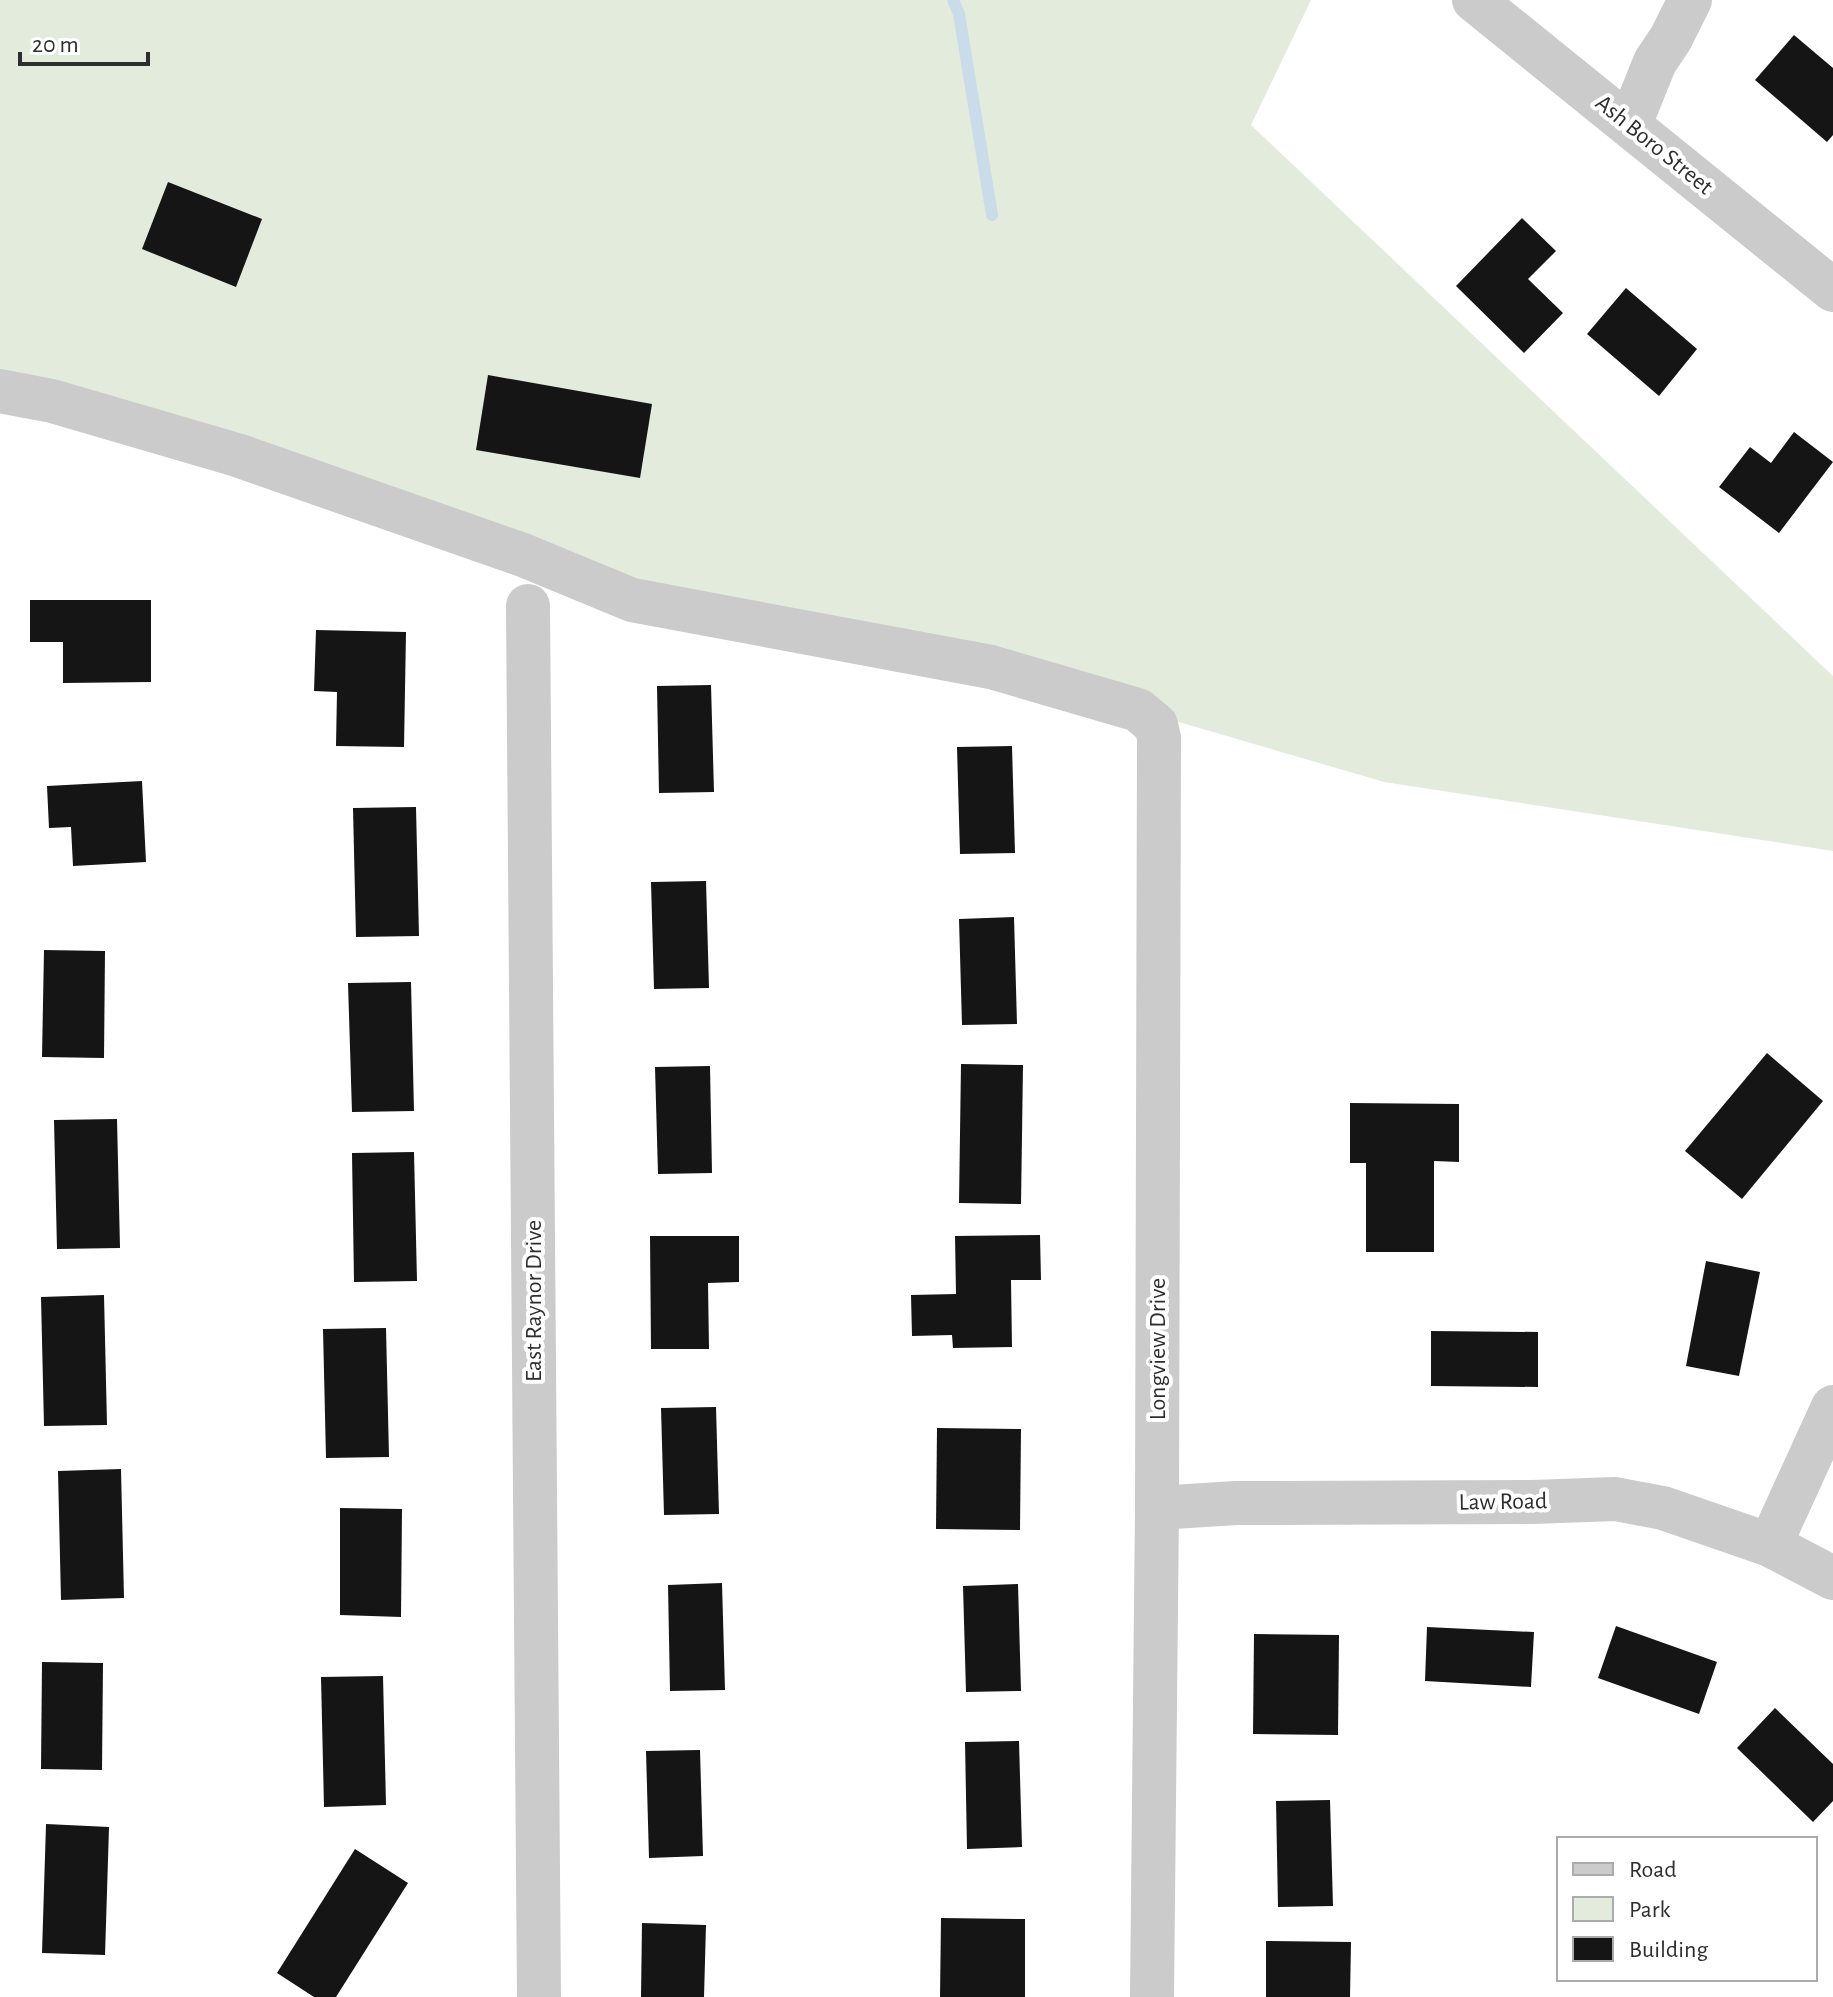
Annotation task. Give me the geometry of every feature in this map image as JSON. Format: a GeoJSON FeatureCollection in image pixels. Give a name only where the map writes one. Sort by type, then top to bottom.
{"type":"FeatureCollection","features":[{"type":"Feature","properties":{"kind":"street","name":"Ash Boro Street"},"geometry":{"type":"LineString","coordinates":[[1474,0],[1833,290]]}},
{"type":"Feature","properties":{"kind":"street"},"geometry":{"type":"LineString","coordinates":[[1630,124],[1655,62],[1690,0]]}},
{"type":"Feature","properties":{"kind":"street","name":"Longview Drive"},"geometry":{"type":"LineString","coordinates":[[0,391],[52,401],[237,455],[523,555],[632,600],[991,667],[1138,710],[1156,725],[1159,738],[1157,1508],[1152,1997]]}},
{"type":"Feature","properties":{"kind":"street","name":"East Raynor Drive"},"geometry":{"type":"LineString","coordinates":[[528,606],[539,1997]]}},
{"type":"Feature","properties":{"kind":"street"},"geometry":{"type":"LineString","coordinates":[[1770,1545],[1833,1407]]}},
{"type":"Feature","properties":{"kind":"street","name":"Law Road"},"geometry":{"type":"LineString","coordinates":[[1157,1508],[1236,1503],[1615,1499],[1663,1508],[1770,1545],[1833,1578]]}},
{"type":"Feature","properties":{"kind":"green space"},"geometry":{"type":"Polygon","coordinates":[[[0,0],[1311,0],[1251,125],[1833,676],[1833,851],[1384,782],[991,667],[632,600],[0,392],[0,0]]]}},
{"type":"Feature","properties":{"kind":"building"},"geometry":{"type":"Polygon","coordinates":[[[1794,35],[1833,68],[1833,135],[1827,142],[1755,80],[1794,35]]]}},
{"type":"Feature","properties":{"kind":"building"},"geometry":{"type":"Polygon","coordinates":[[[168,182],[262,219],[236,287],[142,249],[168,182]]]}},
{"type":"Feature","properties":{"kind":"building"},"geometry":{"type":"Polygon","coordinates":[[[1522,218],[1556,251],[1528,279],[1563,313],[1524,353],[1456,286],[1522,218]]]}},
{"type":"Feature","properties":{"kind":"building"},"geometry":{"type":"Polygon","coordinates":[[[1626,288],[1697,349],[1659,396],[1587,334],[1626,288]]]}},
{"type":"Feature","properties":{"kind":"building"},"geometry":{"type":"Polygon","coordinates":[[[488,375],[652,404],[640,478],[476,450],[488,375]]]}},
{"type":"Feature","properties":{"kind":"building"},"geometry":{"type":"Polygon","coordinates":[[[1794,432],[1833,462],[1779,533],[1719,487],[1750,447],[1771,463],[1794,432]]]}},
{"type":"Feature","properties":{"kind":"building"},"geometry":{"type":"Polygon","coordinates":[[[30,600],[151,600],[151,682],[63,683],[63,642],[30,642],[30,600]]]}},
{"type":"Feature","properties":{"kind":"building"},"geometry":{"type":"Polygon","coordinates":[[[316,630],[406,632],[404,747],[336,746],[337,692],[314,691],[316,630]]]}},
{"type":"Feature","properties":{"kind":"building"},"geometry":{"type":"Polygon","coordinates":[[[711,685],[714,792],[659,793],[657,686],[711,685]]]}},
{"type":"Feature","properties":{"kind":"building"},"geometry":{"type":"Polygon","coordinates":[[[1012,746],[1015,853],[960,854],[957,747],[1012,746]]]}},
{"type":"Feature","properties":{"kind":"building"},"geometry":{"type":"Polygon","coordinates":[[[142,781],[146,862],[73,866],[71,827],[49,828],[47,786],[142,781]]]}},
{"type":"Feature","properties":{"kind":"building"},"geometry":{"type":"Polygon","coordinates":[[[416,807],[419,936],[356,937],[353,808],[416,807]]]}},
{"type":"Feature","properties":{"kind":"building"},"geometry":{"type":"Polygon","coordinates":[[[706,881],[709,988],[654,989],[651,882],[706,881]]]}},
{"type":"Feature","properties":{"kind":"building"},"geometry":{"type":"Polygon","coordinates":[[[1014,917],[1017,1024],[962,1025],[959,919],[1014,917]]]}},
{"type":"Feature","properties":{"kind":"building"},"geometry":{"type":"Polygon","coordinates":[[[44,950],[105,951],[104,1058],[42,1057],[44,950]]]}},
{"type":"Feature","properties":{"kind":"building"},"geometry":{"type":"Polygon","coordinates":[[[411,982],[414,1111],[352,1112],[348,983],[411,982]]]}},
{"type":"Feature","properties":{"kind":"building"},"geometry":{"type":"Polygon","coordinates":[[[1767,1053],[1823,1101],[1742,1199],[1685,1151],[1767,1053]]]}},
{"type":"Feature","properties":{"kind":"building"},"geometry":{"type":"Polygon","coordinates":[[[961,1064],[1023,1065],[1021,1204],[959,1203],[961,1064]]]}},
{"type":"Feature","properties":{"kind":"building"},"geometry":{"type":"Polygon","coordinates":[[[710,1066],[712,1173],[658,1174],[655,1067],[710,1066]]]}},
{"type":"Feature","properties":{"kind":"building"},"geometry":{"type":"Polygon","coordinates":[[[1350,1103],[1459,1104],[1459,1162],[1434,1161],[1434,1252],[1366,1252],[1366,1163],[1350,1163],[1350,1103]]]}},
{"type":"Feature","properties":{"kind":"building"},"geometry":{"type":"Polygon","coordinates":[[[117,1119],[120,1248],[57,1249],[54,1120],[117,1119]]]}},
{"type":"Feature","properties":{"kind":"building"},"geometry":{"type":"Polygon","coordinates":[[[414,1152],[417,1281],[354,1282],[352,1153],[414,1152]]]}},
{"type":"Feature","properties":{"kind":"building"},"geometry":{"type":"Polygon","coordinates":[[[1040,1235],[1041,1280],[1011,1280],[1012,1347],[953,1348],[952,1335],[912,1336],[911,1295],[956,1294],[955,1236],[1040,1235]]]}},
{"type":"Feature","properties":{"kind":"building"},"geometry":{"type":"Polygon","coordinates":[[[650,1236],[739,1236],[739,1282],[708,1283],[709,1349],[651,1349],[650,1236]]]}},
{"type":"Feature","properties":{"kind":"building"},"geometry":{"type":"Polygon","coordinates":[[[1706,1261],[1760,1272],[1739,1376],[1686,1366],[1706,1261]]]}},
{"type":"Feature","properties":{"kind":"building"},"geometry":{"type":"Polygon","coordinates":[[[104,1295],[107,1425],[44,1426],[41,1297],[104,1295]]]}},
{"type":"Feature","properties":{"kind":"building"},"geometry":{"type":"Polygon","coordinates":[[[386,1328],[389,1457],[326,1458],[323,1329],[386,1328]]]}},
{"type":"Feature","properties":{"kind":"building"},"geometry":{"type":"Polygon","coordinates":[[[1431,1331],[1538,1332],[1538,1387],[1431,1386],[1431,1331]]]}},
{"type":"Feature","properties":{"kind":"building"},"geometry":{"type":"Polygon","coordinates":[[[716,1407],[719,1514],[664,1515],[661,1408],[716,1407]]]}},
{"type":"Feature","properties":{"kind":"building"},"geometry":{"type":"Polygon","coordinates":[[[937,1428],[1021,1429],[1020,1530],[936,1529],[937,1428]]]}},
{"type":"Feature","properties":{"kind":"building"},"geometry":{"type":"Polygon","coordinates":[[[121,1469],[124,1598],[61,1600],[58,1471],[121,1469]]]}},
{"type":"Feature","properties":{"kind":"building"},"geometry":{"type":"Polygon","coordinates":[[[340,1508],[402,1509],[401,1617],[340,1615],[340,1508]]]}},
{"type":"Feature","properties":{"kind":"building"},"geometry":{"type":"Polygon","coordinates":[[[722,1583],[725,1690],[670,1691],[668,1585],[722,1583]]]}},
{"type":"Feature","properties":{"kind":"building"},"geometry":{"type":"Polygon","coordinates":[[[1018,1584],[1021,1691],[966,1692],[963,1586],[1018,1584]]]}},
{"type":"Feature","properties":{"kind":"building"},"geometry":{"type":"Polygon","coordinates":[[[1616,1626],[1717,1662],[1699,1714],[1598,1678],[1616,1626]]]}},
{"type":"Feature","properties":{"kind":"building"},"geometry":{"type":"Polygon","coordinates":[[[1427,1627],[1534,1632],[1531,1687],[1425,1681],[1427,1627]]]}},
{"type":"Feature","properties":{"kind":"building"},"geometry":{"type":"Polygon","coordinates":[[[1254,1634],[1339,1635],[1338,1735],[1253,1734],[1254,1634]]]}},
{"type":"Feature","properties":{"kind":"building"},"geometry":{"type":"Polygon","coordinates":[[[42,1662],[103,1663],[102,1770],[41,1769],[42,1662]]]}},
{"type":"Feature","properties":{"kind":"building"},"geometry":{"type":"Polygon","coordinates":[[[383,1676],[386,1805],[324,1807],[321,1677],[383,1676]]]}},
{"type":"Feature","properties":{"kind":"building"},"geometry":{"type":"Polygon","coordinates":[[[1775,1708],[1833,1764],[1833,1801],[1813,1822],[1737,1748],[1775,1708]]]}},
{"type":"Feature","properties":{"kind":"building"},"geometry":{"type":"Polygon","coordinates":[[[1019,1741],[1022,1847],[967,1849],[965,1742],[1019,1741]]]}},
{"type":"Feature","properties":{"kind":"building"},"geometry":{"type":"Polygon","coordinates":[[[700,1750],[703,1856],[649,1858],[646,1751],[700,1750]]]}},
{"type":"Feature","properties":{"kind":"building"},"geometry":{"type":"Polygon","coordinates":[[[1330,1800],[1333,1906],[1278,1907],[1276,1801],[1330,1800]]]}},
{"type":"Feature","properties":{"kind":"building"},"geometry":{"type":"Polygon","coordinates":[[[46,1824],[109,1827],[105,1955],[42,1953],[46,1824]]]}},
{"type":"Feature","properties":{"kind":"building"},"geometry":{"type":"Polygon","coordinates":[[[355,1849],[408,1883],[336,1997],[314,1997],[277,1973],[355,1849]]]}},
{"type":"Feature","properties":{"kind":"building"},"geometry":{"type":"Polygon","coordinates":[[[941,1918],[1025,1919],[1025,1997],[940,1997],[941,1918]]]}},
{"type":"Feature","properties":{"kind":"building"},"geometry":{"type":"Polygon","coordinates":[[[642,1923],[706,1925],[704,1997],[641,1997],[642,1923]]]}},
{"type":"Feature","properties":{"kind":"building"},"geometry":{"type":"Polygon","coordinates":[[[1266,1941],[1351,1942],[1350,1997],[1266,1997],[1266,1941]]]}},
{"type":"Feature","properties":{"kind":"waterway"},"geometry":{"type":"LineString","coordinates":[[953,0],[959,14],[992,215]]}}]}
